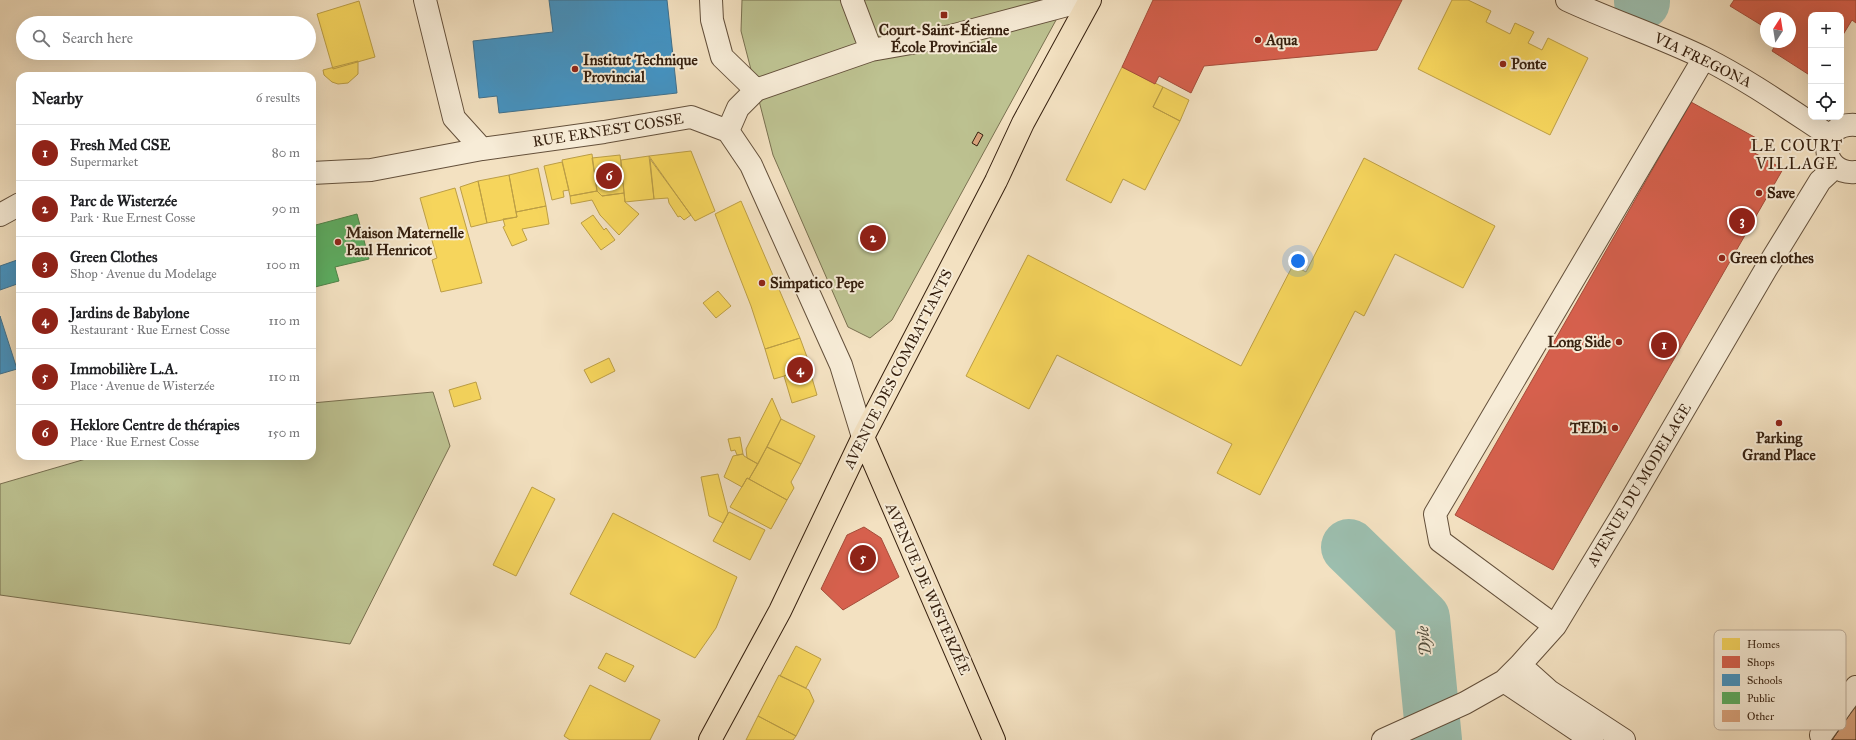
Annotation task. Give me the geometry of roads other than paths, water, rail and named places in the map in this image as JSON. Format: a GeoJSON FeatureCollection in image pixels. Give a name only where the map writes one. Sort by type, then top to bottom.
{"type":"FeatureCollection","features":[{"type":"Feature","properties":{"kind":"main road","name":"AVENUE DES COMBATTANTS"},"geometry":{"type":"LineString","coordinates":[[710,740],[780,611],[862,437],[996,181],[1023,123],[1090,0]]}},
{"type":"Feature","properties":{"kind":"main road","name":"AVENUE DE WISTERZÉE"},"geometry":{"type":"LineString","coordinates":[[862,437],[994,740]]}},
{"type":"Feature","properties":{"kind":"street"},"geometry":{"type":"LineString","coordinates":[[424,0],[454,118],[482,149]]}},
{"type":"Feature","properties":{"kind":"street"},"geometry":{"type":"LineString","coordinates":[[711,0],[712,20],[722,57],[756,90]]}},
{"type":"Feature","properties":{"kind":"street"},"geometry":{"type":"LineString","coordinates":[[852,0],[871,50]]}},
{"type":"Feature","properties":{"kind":"street"},"geometry":{"type":"LineString","coordinates":[[862,437],[841,365],[751,165],[728,131],[738,108],[756,90],[871,50],[951,36],[1086,0]]}},
{"type":"Feature","properties":{"kind":"street","name":"VIA FREGONA"},"geometry":{"type":"LineString","coordinates":[[1567,0],[1587,10],[1673,43],[1747,80],[1830,136]]}},
{"type":"Feature","properties":{"kind":"street"},"geometry":{"type":"LineString","coordinates":[[1555,626],[1440,541],[1435,514],[1704,58]]}},
{"type":"Feature","properties":{"kind":"street","name":"RUE ERNEST COSSE"},"geometry":{"type":"LineString","coordinates":[[316,173],[371,170],[482,149],[604,132],[691,117],[728,131]]}},
{"type":"Feature","properties":{"kind":"street"},"geometry":{"type":"LineString","coordinates":[[1856,121],[1856,125],[1841,126],[1830,136],[1826,149],[1830,161],[1835,167],[1849,173],[1856,172]]}},
{"type":"Feature","properties":{"kind":"street","name":"AVENUE DU MODELAGE"},"geometry":{"type":"LineString","coordinates":[[1392,736],[1466,703],[1504,681],[1555,626],[1624,512],[1766,269],[1820,181],[1835,167]]}},
{"type":"Feature","properties":{"kind":"street"},"geometry":{"type":"LineString","coordinates":[[0,215],[16,206]]}},
{"type":"Feature","properties":{"kind":"street"},"geometry":{"type":"LineString","coordinates":[[1520,665],[1549,691],[1624,740]]}},
{"type":"Feature","properties":{"kind":"street"},"geometry":{"type":"LineString","coordinates":[[1504,681],[1592,740]]}},
{"type":"Feature","properties":{"kind":"street"},"geometry":{"type":"LineString","coordinates":[[1846,700],[1856,687]]}},
{"type":"Feature","properties":{"kind":"street"},"geometry":{"type":"LineString","coordinates":[[1821,735],[1825,730]]}},
{"type":"Feature","properties":{"kind":"waterway","name":"Dyle"},"geometry":{"type":"LineString","coordinates":[[1349,547],[1422,618],[1434,740]]}},
{"type":"Feature","properties":{"kind":"place","name":"Court-Saint-Étienne École Provinciale"},"geometry":{"type":"Point","coordinates":[944,15]}},
{"type":"Feature","properties":{"kind":"place","name":"Aqua"},"geometry":{"type":"Point","coordinates":[1258,40]}},
{"type":"Feature","properties":{"kind":"place","name":"Ponte"},"geometry":{"type":"Point","coordinates":[1503,64]}},
{"type":"Feature","properties":{"kind":"place","name":"Institut Technique Provincial"},"geometry":{"type":"Point","coordinates":[575,69]}},
{"type":"Feature","properties":{"kind":"place","name":"Heklore Centre de thérapies"},"geometry":{"type":"Point","coordinates":[609,176]}},
{"type":"Feature","properties":{"kind":"place","name":"Save"},"geometry":{"type":"Point","coordinates":[1759,193]}},
{"type":"Feature","properties":{"kind":"place","name":"Green Clothes"},"geometry":{"type":"Point","coordinates":[1742,221]}},
{"type":"Feature","properties":{"kind":"place","name":"Parc de Wisterzée"},"geometry":{"type":"Point","coordinates":[873,238]}},
{"type":"Feature","properties":{"kind":"place","name":"Maison Maternelle Paul Henricot"},"geometry":{"type":"Point","coordinates":[338,242]}},
{"type":"Feature","properties":{"kind":"place","name":"Green clothes"},"geometry":{"type":"Point","coordinates":[1722,258]}},
{"type":"Feature","properties":{"kind":"place","name":"Simpatico Pepe"},"geometry":{"type":"Point","coordinates":[762,283]}},
{"type":"Feature","properties":{"kind":"place","name":"Long Side"},"geometry":{"type":"Point","coordinates":[1619,342]}},
{"type":"Feature","properties":{"kind":"place","name":"Fresh Med CSE"},"geometry":{"type":"Point","coordinates":[1664,345]}},
{"type":"Feature","properties":{"kind":"place","name":"Jardins de Babylone"},"geometry":{"type":"Point","coordinates":[800,370]}},
{"type":"Feature","properties":{"kind":"place","name":"Parking Grand Place"},"geometry":{"type":"Point","coordinates":[1779,423]}},
{"type":"Feature","properties":{"kind":"place","name":"TEDi"},"geometry":{"type":"Point","coordinates":[1615,428]}},
{"type":"Feature","properties":{"kind":"place","name":"Immobilière L.A."},"geometry":{"type":"Point","coordinates":[863,558]}},
{"type":"Feature","properties":{"kind":"district","name":"LE COURT VILLAGE"},"geometry":{"type":"Point","coordinates":[1797,154]}}]}
